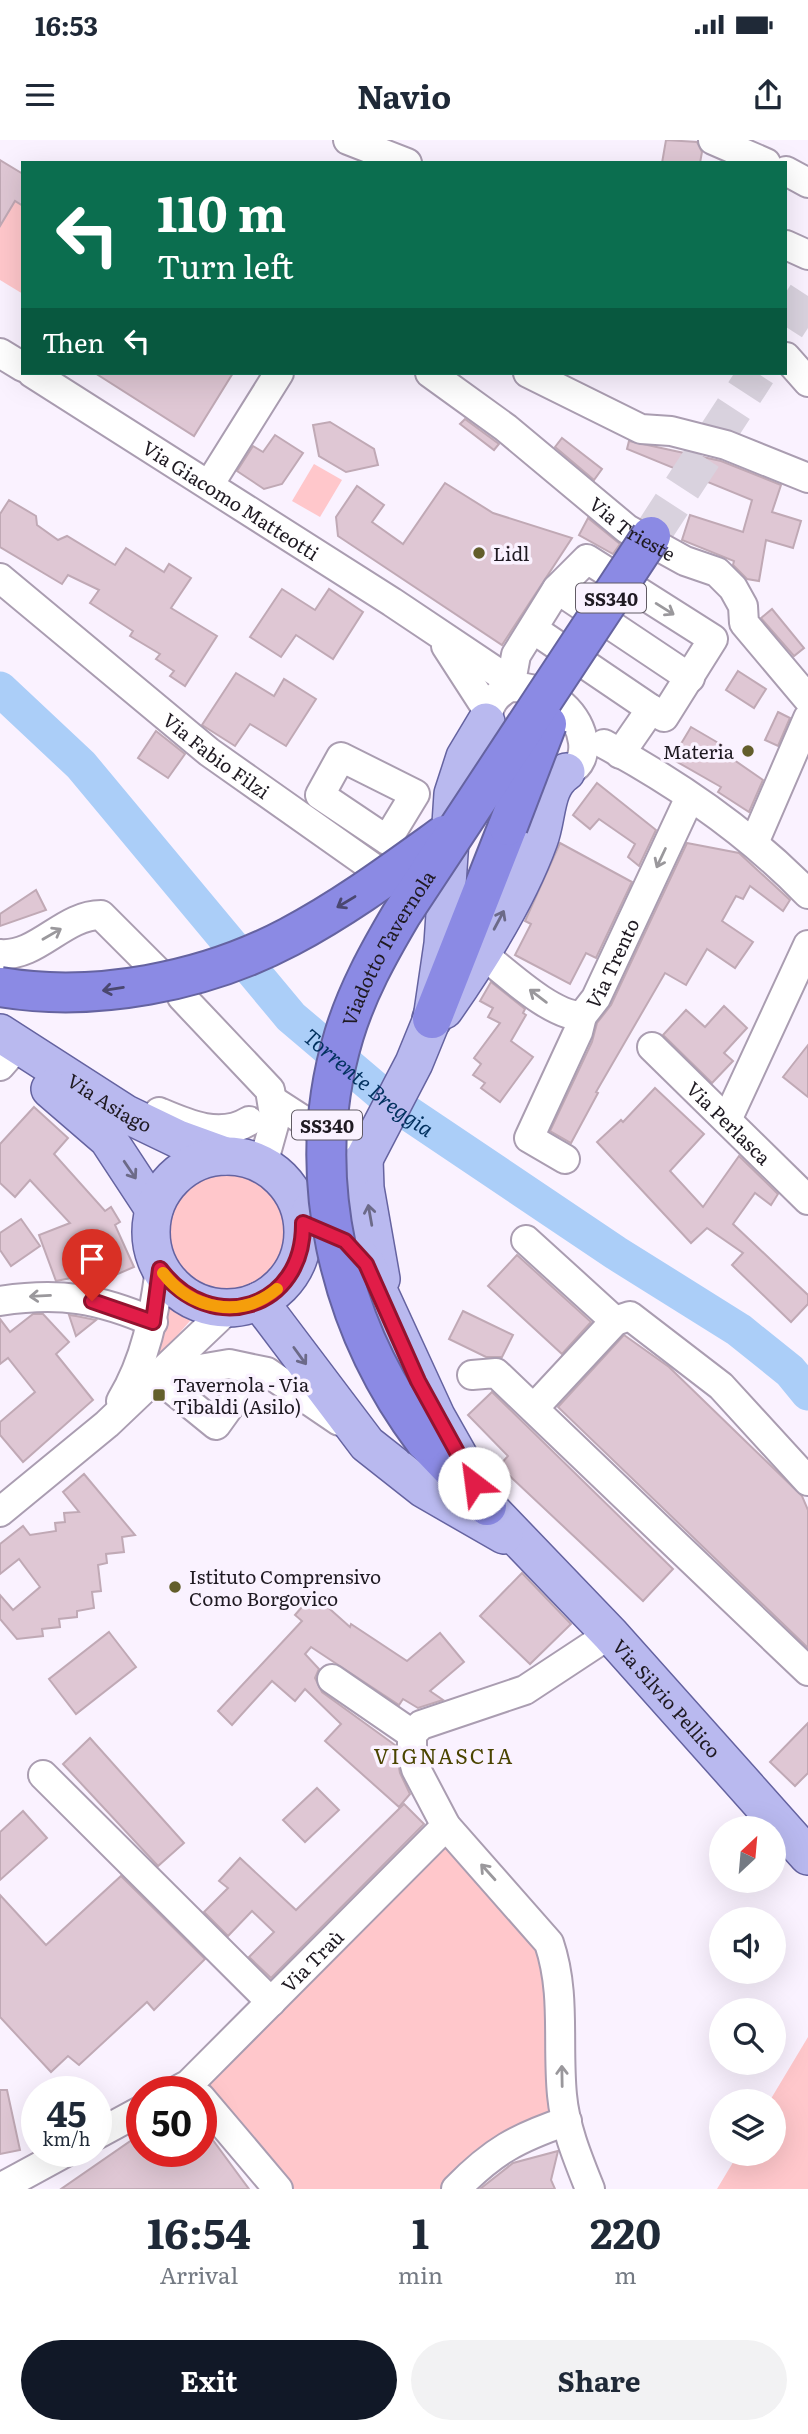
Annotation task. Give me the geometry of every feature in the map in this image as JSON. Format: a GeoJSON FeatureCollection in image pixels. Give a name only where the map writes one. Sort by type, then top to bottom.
{"type":"FeatureCollection","features":[{"type":"Feature","properties":{"kind":"highway","name":"SS340"},"geometry":{"type":"LineString","coordinates":[[0,986],[30,992],[102,991],[166,981],[220,966],[288,938],[456,831],[572,660],[651,537]]}},
{"type":"Feature","properties":{"kind":"highway"},"geometry":{"type":"LineString","coordinates":[[423,1041],[572,660]]}},
{"type":"Feature","properties":{"kind":"highway","name":"Viadotto Tavernola"},"geometry":{"type":"LineString","coordinates":[[456,831],[401,915],[360,991],[337,1061],[326,1146],[331,1223],[354,1314],[378,1368],[425,1441],[487,1506]]}},
{"type":"Feature","properties":{"kind":"main road"},"geometry":{"type":"LineString","coordinates":[[423,1041],[445,915],[456,831],[457,777],[487,717]]}},
{"type":"Feature","properties":{"kind":"main road"},"geometry":{"type":"LineString","coordinates":[[303,1223],[314,1204],[362,1159],[423,1041],[481,953],[532,858],[553,784],[577,754]]}},
{"type":"Feature","properties":{"kind":"main road","name":"Via Asiago"},"geometry":{"type":"LineString","coordinates":[[2,1053],[86,1089],[153,1128],[225,1156]]}},
{"type":"Feature","properties":{"kind":"main road","name":"Via Asiago"},"geometry":{"type":"LineString","coordinates":[[2,1053],[98,1129],[127,1165],[154,1209]]}},
{"type":"Feature","properties":{"kind":"main road"},"geometry":{"type":"LineString","coordinates":[[272,1171],[297,1201],[303,1223],[303,1240],[297,1262],[286,1280],[244,1304],[209,1306],[189,1298],[172,1284],[160,1269],[153,1250],[151,1229],[154,1209],[169,1182],[185,1168],[205,1159],[225,1156],[272,1171],[330,1178],[362,1159]]}},
{"type":"Feature","properties":{"kind":"main road"},"geometry":{"type":"LineString","coordinates":[[362,1159],[386,1307]]}},
{"type":"Feature","properties":{"kind":"main road","name":"Via Silvio Pellico"},"geometry":{"type":"LineString","coordinates":[[303,1223],[337,1237],[359,1253],[436,1416],[487,1506],[610,1634],[808,1856]]}},
{"type":"Feature","properties":{"kind":"main road","name":"Via Silvio Pellico"},"geometry":{"type":"LineString","coordinates":[[244,1304],[368,1444],[424,1489],[499,1533],[525,1543]]}},
{"type":"Feature","properties":{"kind":"street"},"geometry":{"type":"LineString","coordinates":[[348,140],[402,161]]}},
{"type":"Feature","properties":{"kind":"street"},"geometry":{"type":"LineString","coordinates":[[713,140],[761,161]]}},
{"type":"Feature","properties":{"kind":"street"},"geometry":{"type":"LineString","coordinates":[[787,172],[808,183]]}},
{"type":"Feature","properties":{"kind":"street"},"geometry":{"type":"LineString","coordinates":[[787,245],[808,255]]}},
{"type":"Feature","properties":{"kind":"street"},"geometry":{"type":"LineString","coordinates":[[0,353],[21,366]]}},
{"type":"Feature","properties":{"kind":"street"},"geometry":{"type":"LineString","coordinates":[[787,358],[808,382]]}},
{"type":"Feature","properties":{"kind":"street","name":"Via Giacomo Matteotti"},"geometry":{"type":"LineString","coordinates":[[35,375],[515,685]]}},
{"type":"Feature","properties":{"kind":"street"},"geometry":{"type":"LineString","coordinates":[[209,485],[278,375]]}},
{"type":"Feature","properties":{"kind":"street","name":"Via Trieste"},"geometry":{"type":"LineString","coordinates":[[433,375],[506,428],[627,529],[684,561],[717,572],[733,588],[743,606],[744,623],[808,699]]}},
{"type":"Feature","properties":{"kind":"street"},"geometry":{"type":"LineString","coordinates":[[532,375],[641,429],[671,431],[726,445],[808,478]]}},
{"type":"Feature","properties":{"kind":"street"},"geometry":{"type":"LineString","coordinates":[[515,685],[516,655],[557,589],[587,559],[713,639],[664,717],[533,629]]}},
{"type":"Feature","properties":{"kind":"street","name":"Via Fabio Filzi"},"geometry":{"type":"LineString","coordinates":[[0,578],[209,752],[445,915]]}},
{"type":"Feature","properties":{"kind":"street"},"geometry":{"type":"LineString","coordinates":[[557,589],[690,678]]}},
{"type":"Feature","properties":{"kind":"street","name":"Via Giacomo Matteotti"},"geometry":{"type":"LineString","coordinates":[[429,629],[461,665],[487,717]]}},
{"type":"Feature","properties":{"kind":"street"},"geometry":{"type":"LineString","coordinates":[[577,754],[573,715],[541,693],[515,685],[500,692],[487,717],[500,743],[519,758],[541,770],[577,754],[625,756],[690,797],[754,843],[808,894]]}},
{"type":"Feature","properties":{"kind":"street"},"geometry":{"type":"LineString","coordinates":[[625,756],[651,709]]}},
{"type":"Feature","properties":{"kind":"street"},"geometry":{"type":"LineString","coordinates":[[754,843],[808,718]]}},
{"type":"Feature","properties":{"kind":"street"},"geometry":{"type":"LineString","coordinates":[[306,821],[320,795],[341,757],[415,794],[387,840],[320,795]]}},
{"type":"Feature","properties":{"kind":"street","name":"Via Trento"},"geometry":{"type":"LineString","coordinates":[[481,953],[559,1011],[568,1016],[582,1016],[596,998],[690,797]]}},
{"type":"Feature","properties":{"kind":"street"},"geometry":{"type":"LineString","coordinates":[[402,815],[456,831]]}},
{"type":"Feature","properties":{"kind":"street"},"geometry":{"type":"LineString","coordinates":[[0,954],[26,949],[85,917],[105,916],[159,972]]}},
{"type":"Feature","properties":{"kind":"street"},"geometry":{"type":"LineString","coordinates":[[727,1120],[808,945]]}},
{"type":"Feature","properties":{"kind":"street"},"geometry":{"type":"LineString","coordinates":[[182,997],[270,1090],[275,1102],[272,1171]]}},
{"type":"Feature","properties":{"kind":"street"},"geometry":{"type":"LineString","coordinates":[[565,1160],[528,1138],[578,1032],[582,1016]]}},
{"type":"Feature","properties":{"kind":"street","name":"Via Perlasca"},"geometry":{"type":"LineString","coordinates":[[652,1047],[808,1200]]}},
{"type":"Feature","properties":{"kind":"street"},"geometry":{"type":"LineString","coordinates":[[225,1156],[249,1121],[256,1098],[254,1084],[244,1060]]}},
{"type":"Feature","properties":{"kind":"street"},"geometry":{"type":"LineString","coordinates":[[86,1089],[118,1094],[206,1128],[234,1128],[249,1121]]}},
{"type":"Feature","properties":{"kind":"street"},"geometry":{"type":"LineString","coordinates":[[275,1102],[362,1159]]}},
{"type":"Feature","properties":{"kind":"street"},"geometry":{"type":"LineString","coordinates":[[526,1240],[615,1321]]}},
{"type":"Feature","properties":{"kind":"street"},"geometry":{"type":"LineString","coordinates":[[107,1424],[134,1380],[153,1322],[160,1269]]}},
{"type":"Feature","properties":{"kind":"street"},"geometry":{"type":"LineString","coordinates":[[0,1301],[41,1295],[81,1297],[153,1322]]}},
{"type":"Feature","properties":{"kind":"street"},"geometry":{"type":"LineString","coordinates":[[0,1512],[107,1424],[157,1377],[244,1304]]}},
{"type":"Feature","properties":{"kind":"street"},"geometry":{"type":"LineString","coordinates":[[534,1408],[615,1321],[630,1316],[721,1386],[808,1481]]}},
{"type":"Feature","properties":{"kind":"street"},"geometry":{"type":"LineString","coordinates":[[157,1377],[229,1364],[267,1372],[314,1401],[368,1444]]}},
{"type":"Feature","properties":{"kind":"street"},"geometry":{"type":"LineString","coordinates":[[472,1375],[496,1373],[808,1671]]}},
{"type":"Feature","properties":{"kind":"street"},"geometry":{"type":"LineString","coordinates":[[157,1377],[216,1425],[234,1401]]}},
{"type":"Feature","properties":{"kind":"street"},"geometry":{"type":"LineString","coordinates":[[412,1734],[431,1721],[525,1690],[610,1634]]}},
{"type":"Feature","properties":{"kind":"street"},"geometry":{"type":"LineString","coordinates":[[332,1679],[412,1734],[416,1769],[446,1826],[549,1943],[556,1965],[560,2001],[562,2095],[567,2121],[590,2189]]}},
{"type":"Feature","properties":{"kind":"street"},"geometry":{"type":"LineString","coordinates":[[43,1775],[271,2002]]}},
{"type":"Feature","properties":{"kind":"street","name":"Via Traù"},"geometry":{"type":"LineString","coordinates":[[204,2076],[271,2002],[446,1826]]}},
{"type":"Feature","properties":{"kind":"street"},"geometry":{"type":"LineString","coordinates":[[217,2120],[278,2189]]}},
{"type":"Feature","properties":{"kind":"street"},"geometry":{"type":"LineString","coordinates":[[456,2189],[485,2159],[524,2136],[567,2121]]}},
{"type":"Feature","properties":{"kind":"street"},"geometry":{"type":"LineString","coordinates":[[0,2188],[39,2167]]}},
{"type":"Feature","properties":{"kind":"shaded area"},"geometry":{"type":"Polygon","coordinates":[[[15,201],[21,205],[21,293],[0,280],[0,226],[15,201]]]}},
{"type":"Feature","properties":{"kind":"shaded area"},"geometry":{"type":"Polygon","coordinates":[[[314,464],[342,480],[320,517],[292,501],[314,464]]]}},
{"type":"Feature","properties":{"kind":"shaded area"},"geometry":{"type":"Polygon","coordinates":[[[227,1174],[249,1179],[268,1191],[280,1210],[285,1232],[280,1254],[268,1273],[249,1285],[227,1290],[205,1285],[186,1273],[174,1254],[169,1232],[174,1210],[186,1191],[205,1179],[227,1174]]]}},
{"type":"Feature","properties":{"kind":"shaded area"},"geometry":{"type":"Polygon","coordinates":[[[165,1298],[196,1314],[148,1369],[165,1298]]]}},
{"type":"Feature","properties":{"kind":"shaded area"},"geometry":{"type":"Polygon","coordinates":[[[446,1826],[549,1943],[567,2121],[456,2189],[278,2189],[217,2111],[217,2076],[215,2076],[446,1826]]]}},
{"type":"Feature","properties":{"kind":"shaded area"},"geometry":{"type":"Polygon","coordinates":[[[808,2037],[808,2189],[717,2189],[731,2166],[786,2166],[786,2089],[777,2089],[808,2037]]]}},
{"type":"Feature","properties":{"kind":"building"},"geometry":{"type":"Polygon","coordinates":[[[666,140],[697,142],[702,152],[700,161],[662,161],[666,140]]]}},
{"type":"Feature","properties":{"kind":"building"},"geometry":{"type":"Polygon","coordinates":[[[0,160],[21,173],[21,205],[15,201],[0,226],[0,160]]]}},
{"type":"Feature","properties":{"kind":"building"},"geometry":{"type":"Polygon","coordinates":[[[98,375],[232,375],[194,436],[98,375]]]}},
{"type":"Feature","properties":{"kind":"building"},"geometry":{"type":"Polygon","coordinates":[[[465,419],[499,444],[494,450],[460,424],[465,419]]]}},
{"type":"Feature","properties":{"kind":"building"},"geometry":{"type":"Polygon","coordinates":[[[330,422],[374,449],[378,465],[346,472],[319,456],[313,425],[330,422]]]}},
{"type":"Feature","properties":{"kind":"building"},"geometry":{"type":"Polygon","coordinates":[[[275,435],[303,453],[282,484],[264,489],[237,471],[253,446],[263,452],[275,435]]]}},
{"type":"Feature","properties":{"kind":"building"},"geometry":{"type":"Polygon","coordinates":[[[562,438],[602,469],[594,480],[555,447],[562,438]]]}},
{"type":"Feature","properties":{"kind":"building"},"geometry":{"type":"Polygon","coordinates":[[[629,441],[721,461],[781,485],[772,512],[801,521],[793,548],[766,540],[759,581],[747,579],[733,565],[734,561],[682,540],[690,515],[743,532],[752,500],[627,449],[629,441]]]}},
{"type":"Feature","properties":{"kind":"building","name":"Lidl"},"geometry":{"type":"Polygon","coordinates":[[[445,483],[493,513],[572,538],[502,645],[338,536],[336,517],[357,486],[384,505],[372,522],[403,544],[445,483]]]}},
{"type":"Feature","properties":{"kind":"building"},"geometry":{"type":"Polygon","coordinates":[[[9,500],[36,516],[37,525],[58,540],[67,536],[115,565],[126,548],[164,572],[169,564],[191,578],[171,608],[217,636],[185,686],[170,676],[174,671],[156,659],[160,654],[130,636],[133,631],[90,603],[99,590],[68,575],[62,584],[0,547],[0,514],[9,500]]]}},
{"type":"Feature","properties":{"kind":"building"},"geometry":{"type":"Polygon","coordinates":[[[588,518],[620,544],[613,554],[579,535],[588,518]]]}},
{"type":"Feature","properties":{"kind":"building"},"geometry":{"type":"Polygon","coordinates":[[[282,589],[315,610],[329,589],[363,612],[333,659],[296,635],[281,657],[250,637],[282,589]]]}},
{"type":"Feature","properties":{"kind":"building"},"geometry":{"type":"Polygon","coordinates":[[[772,609],[804,648],[794,656],[761,618],[772,609]]]}},
{"type":"Feature","properties":{"kind":"building"},"geometry":{"type":"Polygon","coordinates":[[[738,671],[766,689],[754,708],[726,690],[738,671]]]}},
{"type":"Feature","properties":{"kind":"building"},"geometry":{"type":"Polygon","coordinates":[[[236,673],[274,696],[284,679],[316,699],[286,746],[250,724],[235,746],[202,725],[236,673]]]}},
{"type":"Feature","properties":{"kind":"building"},"geometry":{"type":"Polygon","coordinates":[[[778,712],[790,718],[778,746],[765,740],[778,712]]]}},
{"type":"Feature","properties":{"kind":"building"},"geometry":{"type":"Polygon","coordinates":[[[691,727],[727,748],[724,753],[763,780],[749,812],[718,792],[721,787],[672,759],[691,727]]]}},
{"type":"Feature","properties":{"kind":"building"},"geometry":{"type":"Polygon","coordinates":[[[156,731],[185,754],[168,778],[138,758],[156,731]]]}},
{"type":"Feature","properties":{"kind":"building"},"geometry":{"type":"Polygon","coordinates":[[[597,783],[656,830],[639,866],[628,857],[635,844],[599,819],[590,829],[573,815],[597,783]]]}},
{"type":"Feature","properties":{"kind":"building"},"geometry":{"type":"Polygon","coordinates":[[[560,843],[632,882],[596,958],[586,953],[570,984],[515,955],[531,924],[525,921],[560,843]]]}},
{"type":"Feature","properties":{"kind":"building"},"geometry":{"type":"Polygon","coordinates":[[[687,843],[739,853],[790,900],[783,911],[750,886],[743,899],[736,896],[722,921],[753,942],[735,968],[707,949],[686,985],[665,973],[596,1092],[598,1093],[571,1143],[550,1131],[592,1042],[597,1023],[611,1005],[687,843]]]}},
{"type":"Feature","properties":{"kind":"building"},"geometry":{"type":"Polygon","coordinates":[[[36,890],[46,910],[0,926],[0,914],[36,890]]]}},
{"type":"Feature","properties":{"kind":"building"},"geometry":{"type":"Polygon","coordinates":[[[491,982],[525,1009],[523,1013],[526,1015],[511,1041],[533,1057],[500,1102],[481,1088],[485,1083],[473,1075],[481,1064],[474,1058],[500,1023],[488,1017],[493,1008],[480,1001],[491,982]]]}},
{"type":"Feature","properties":{"kind":"building"},"geometry":{"type":"Polygon","coordinates":[[[724,1006],[747,1028],[724,1053],[733,1061],[712,1083],[663,1035],[686,1010],[705,1027],[724,1006]]]}},
{"type":"Feature","properties":{"kind":"building"},"geometry":{"type":"Polygon","coordinates":[[[808,1045],[808,1097],[783,1077],[808,1045]]]}},
{"type":"Feature","properties":{"kind":"building"},"geometry":{"type":"Polygon","coordinates":[[[655,1088],[704,1134],[670,1171],[703,1207],[739,1156],[778,1194],[771,1205],[755,1193],[733,1224],[808,1295],[808,1304],[791,1322],[732,1265],[743,1253],[707,1228],[691,1243],[597,1142],[621,1120],[623,1122],[655,1088]]]}},
{"type":"Feature","properties":{"kind":"building"},"geometry":{"type":"Polygon","coordinates":[[[34,1107],[68,1138],[54,1154],[105,1211],[111,1207],[120,1222],[115,1225],[134,1267],[92,1285],[78,1282],[76,1277],[56,1281],[39,1235],[70,1223],[30,1180],[15,1197],[0,1183],[0,1144],[34,1107]]]}},
{"type":"Feature","properties":{"kind":"building"},"geometry":{"type":"Polygon","coordinates":[[[21,1219],[40,1246],[11,1266],[0,1250],[0,1233],[21,1219]]]}},
{"type":"Feature","properties":{"kind":"building"},"geometry":{"type":"Polygon","coordinates":[[[517,1255],[591,1322],[562,1354],[488,1286],[517,1255]]]}},
{"type":"Feature","properties":{"kind":"building"},"geometry":{"type":"Polygon","coordinates":[[[463,1311],[513,1335],[502,1357],[486,1357],[449,1339],[463,1311]]]}},
{"type":"Feature","properties":{"kind":"building"},"geometry":{"type":"Polygon","coordinates":[[[33,1314],[43,1314],[69,1342],[56,1354],[93,1400],[23,1462],[0,1435],[0,1422],[35,1392],[8,1358],[0,1364],[0,1319],[10,1332],[33,1314]]]}},
{"type":"Feature","properties":{"kind":"building"},"geometry":{"type":"Polygon","coordinates":[[[69,1315],[76,1316],[96,1320],[76,1336],[69,1315]]]}},
{"type":"Feature","properties":{"kind":"building"},"geometry":{"type":"Polygon","coordinates":[[[624,1335],[669,1367],[802,1496],[808,1510],[808,1648],[558,1407],[624,1335]]]}},
{"type":"Feature","properties":{"kind":"building"},"geometry":{"type":"Polygon","coordinates":[[[492,1392],[673,1569],[643,1601],[499,1466],[508,1456],[468,1415],[492,1392]]]}},
{"type":"Feature","properties":{"kind":"building"},"geometry":{"type":"Polygon","coordinates":[[[84,1474],[135,1535],[122,1537],[124,1552],[106,1554],[107,1563],[98,1565],[101,1591],[92,1592],[94,1608],[77,1611],[77,1617],[59,1619],[60,1627],[42,1629],[43,1636],[17,1639],[0,1619],[0,1595],[13,1610],[40,1587],[19,1559],[0,1574],[0,1544],[23,1526],[30,1535],[56,1531],[55,1523],[65,1522],[64,1513],[79,1512],[63,1492],[84,1474]]]}},
{"type":"Feature","properties":{"kind":"building"},"geometry":{"type":"Polygon","coordinates":[[[522,1573],[571,1624],[530,1664],[480,1616],[522,1573]]]}},
{"type":"Feature","properties":{"kind":"building"},"geometry":{"type":"Polygon","coordinates":[[[313,1594],[350,1627],[351,1624],[407,1661],[440,1633],[464,1662],[430,1691],[443,1700],[418,1708],[403,1699],[399,1705],[311,1647],[305,1654],[319,1669],[315,1678],[322,1692],[395,1745],[400,1773],[410,1794],[399,1807],[325,1741],[341,1724],[305,1689],[295,1701],[272,1681],[232,1725],[218,1711],[302,1621],[295,1615],[313,1594]]]}},
{"type":"Feature","properties":{"kind":"building"},"geometry":{"type":"Polygon","coordinates":[[[109,1632],[136,1667],[76,1714],[49,1679],[109,1632]]]}},
{"type":"Feature","properties":{"kind":"building"},"geometry":{"type":"Polygon","coordinates":[[[808,1723],[808,1773],[795,1786],[770,1762],[808,1723]]]}},
{"type":"Feature","properties":{"kind":"building"},"geometry":{"type":"Polygon","coordinates":[[[90,1738],[184,1843],[158,1866],[63,1764],[90,1738]]]}},
{"type":"Feature","properties":{"kind":"building"},"geometry":{"type":"Polygon","coordinates":[[[317,1788],[339,1810],[305,1842],[283,1820],[317,1788]]]}},
{"type":"Feature","properties":{"kind":"building"},"geometry":{"type":"Polygon","coordinates":[[[404,1804],[424,1824],[271,1978],[249,1957],[274,1932],[252,1911],[228,1936],[204,1912],[228,1888],[219,1881],[240,1858],[296,1910],[404,1804]]]}},
{"type":"Feature","properties":{"kind":"building"},"geometry":{"type":"Polygon","coordinates":[[[23,1811],[47,1838],[0,1880],[0,1832],[23,1811]]]}},
{"type":"Feature","properties":{"kind":"building"},"geometry":{"type":"Polygon","coordinates":[[[121,1876],[205,1959],[154,2010],[147,2002],[79,2065],[68,2056],[51,2072],[0,2017],[0,1895],[46,1945],[121,1876]]]}},
{"type":"Feature","properties":{"kind":"building"},"geometry":{"type":"Polygon","coordinates":[[[0,2090],[7,2090],[20,2150],[0,2154],[0,2090]]]}},
{"type":"Feature","properties":{"kind":"building"},"geometry":{"type":"Polygon","coordinates":[[[126,2144],[126,2167],[217,2167],[217,2146],[249,2189],[61,2189],[93,2167],[112,2167],[112,2154],[126,2144]]]}},
{"type":"Feature","properties":{"kind":"building"},"geometry":{"type":"Polygon","coordinates":[[[558,2151],[551,2180],[555,2189],[480,2189],[513,2163],[558,2151]]]}},
{"type":"Feature","properties":{"kind":"waterway","name":"Torrente Breggia"},"geometry":{"type":"LineString","coordinates":[[0,689],[81,765],[291,1017],[390,1101],[616,1253],[739,1330],[790,1371],[808,1393]]}},
{"type":"Feature","properties":{"kind":"tunnel"},"geometry":{"type":"LineString","coordinates":[[787,325],[808,293]]}},
{"type":"Feature","properties":{"kind":"tunnel"},"geometry":{"type":"LineString","coordinates":[[651,536],[756,375]]}},
{"type":"Feature","properties":{"kind":"slow traffic"},"geometry":{"type":"LineString","coordinates":[[163,1273],[189,1298],[209,1306],[244,1306],[259,1301],[277,1289]]}},
{"type":"Feature","properties":{"kind":"place","name":"Lidl"},"geometry":{"type":"Point","coordinates":[479,553]}},
{"type":"Feature","properties":{"kind":"place","name":"Materia"},"geometry":{"type":"Point","coordinates":[748,751]}},
{"type":"Feature","properties":{"kind":"place","name":"Tavernola - Via Tibaldi (Asilo)"},"geometry":{"type":"Point","coordinates":[159,1395]}},
{"type":"Feature","properties":{"kind":"place","name":"Istituto Comprensivo Como Borgovico"},"geometry":{"type":"Point","coordinates":[175,1587]}},
{"type":"Feature","properties":{"kind":"district","name":"VIGNASCIA"},"geometry":{"type":"Point","coordinates":[444,1754]}},
{"type":"Feature","properties":{"kind":"route"},"geometry":{"type":"LineString","coordinates":[[92,1301],[153,1322],[160,1269],[172,1284],[189,1298],[209,1306],[244,1306],[274,1292],[286,1280],[297,1262],[303,1240],[303,1223],[328,1232],[345,1241],[359,1253],[366,1264],[418,1381],[474,1483]]}}]}
